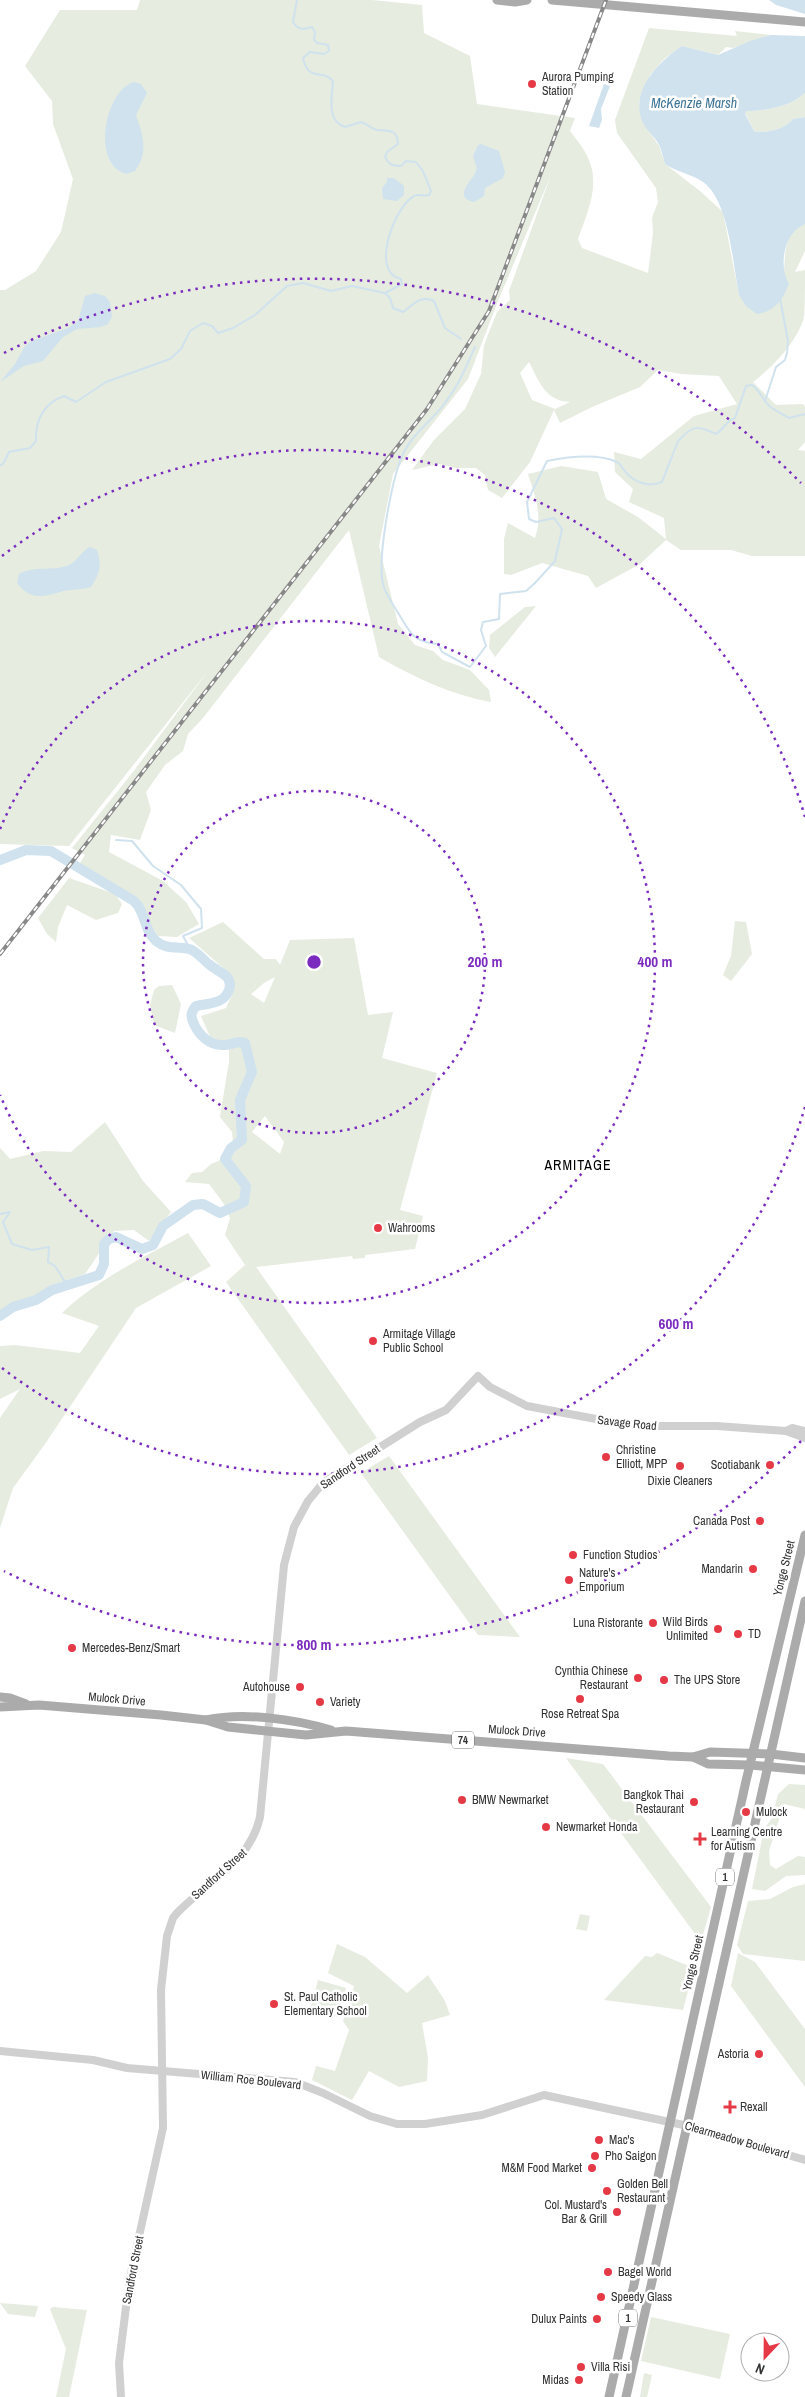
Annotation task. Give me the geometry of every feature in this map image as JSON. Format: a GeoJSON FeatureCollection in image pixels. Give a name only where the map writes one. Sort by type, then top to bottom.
{"type":"FeatureCollection","features":[{"type":"Feature","properties":{"kind":"main road"},"geometry":{"type":"LineString","coordinates":[[497,0],[515,2],[527,0]]}},
{"type":"Feature","properties":{"kind":"main road"},"geometry":{"type":"LineString","coordinates":[[552,0],[805,22]]}},
{"type":"Feature","properties":{"kind":"main road","name":"Yonge Street"},"geometry":{"type":"LineString","coordinates":[[609,2397],[627,2326],[669,2122],[750,1765],[805,1535]]}},
{"type":"Feature","properties":{"kind":"main road","name":"1"},"geometry":{"type":"LineString","coordinates":[[626,2397],[650,2283],[688,2126],[805,1601]]}},
{"type":"Feature","properties":{"kind":"main road","name":"Mulock Drive"},"geometry":{"type":"LineString","coordinates":[[0,1697],[10,1698],[26,1704]]}},
{"type":"Feature","properties":{"kind":"main road","name":"Mulock Drive"},"geometry":{"type":"LineString","coordinates":[[0,1707],[26,1704],[206,1720],[228,1728],[306,1735],[338,1731]]}},
{"type":"Feature","properties":{"kind":"main road","name":"Mulock Drive"},"geometry":{"type":"LineString","coordinates":[[206,1720],[228,1716],[306,1723],[338,1731],[694,1757],[710,1752],[771,1754],[805,1758]]}},
{"type":"Feature","properties":{"kind":"main road","name":"Mulock Drive"},"geometry":{"type":"LineString","coordinates":[[694,1757],[708,1764],[750,1765],[805,1770]]}},
{"type":"Feature","properties":{"kind":"street","name":"Savage Road"},"geometry":{"type":"LineString","coordinates":[[478,1376],[490,1387],[527,1406],[612,1422],[651,1426],[717,1426],[786,1431],[805,1438]]}},
{"type":"Feature","properties":{"kind":"street","name":"Sandford Street"},"geometry":{"type":"LineString","coordinates":[[121,2397],[119,2363],[127,2298],[163,2128],[161,1990],[169,1926],[183,1906],[242,1855],[255,1836],[260,1816],[268,1720],[287,1547],[300,1514],[323,1483],[420,1422],[446,1410],[478,1376]]}},
{"type":"Feature","properties":{"kind":"street","name":"Savage Road"},"geometry":{"type":"LineString","coordinates":[[786,1431],[792,1428],[805,1431]]}},
{"type":"Feature","properties":{"kind":"street","name":"William Roe Boulevard"},"geometry":{"type":"LineString","coordinates":[[0,2051],[93,2060],[127,2068],[295,2082],[323,2093],[370,2116],[398,2124],[425,2124],[482,2115],[544,2095],[669,2122]]}},
{"type":"Feature","properties":{"kind":"street","name":"Clearmeadow Boulevard"},"geometry":{"type":"LineString","coordinates":[[669,2122],[805,2160]]}},
{"type":"Feature","properties":{"kind":"shaded area"},"geometry":{"type":"Polygon","coordinates":[[[140,0],[372,0],[422,5],[424,33],[470,56],[477,104],[575,118],[570,131],[586,154],[592,168],[593,178],[589,209],[578,239],[582,248],[648,273],[653,233],[652,218],[658,202],[656,188],[617,133],[615,120],[649,28],[737,36],[735,31],[771,35],[733,48],[726,47],[718,55],[682,46],[664,59],[650,75],[639,102],[644,124],[659,146],[665,164],[700,191],[723,212],[739,295],[784,276],[785,253],[789,239],[798,228],[805,224],[805,251],[795,272],[805,270],[804,317],[790,345],[753,382],[776,405],[803,404],[805,407],[805,442],[798,450],[805,451],[805,556],[752,556],[731,550],[681,550],[666,540],[640,564],[596,588],[588,576],[542,563],[511,575],[504,574],[504,539],[508,523],[535,538],[537,530],[537,506],[528,474],[561,466],[598,472],[606,499],[638,517],[666,539],[664,518],[629,502],[633,489],[615,472],[614,452],[641,459],[694,416],[737,404],[719,376],[681,374],[658,370],[640,387],[560,423],[554,410],[530,462],[502,498],[488,490],[485,475],[476,468],[457,468],[439,464],[412,470],[434,440],[465,409],[481,374],[484,345],[497,312],[510,300],[509,291],[551,175],[498,301],[468,379],[393,474],[379,546],[398,624],[415,645],[433,651],[443,660],[470,670],[489,690],[491,702],[447,690],[379,657],[349,530],[203,718],[188,734],[183,751],[165,765],[146,792],[151,810],[140,840],[111,835],[109,852],[163,881],[186,902],[199,924],[177,937],[158,936],[133,899],[84,868],[80,863],[85,855],[72,848],[133,772],[208,671],[69,846],[0,844],[0,290],[5,290],[36,271],[61,232],[73,179],[53,124],[52,101],[25,66],[60,10],[137,10],[140,0]],[[529,362],[520,373],[532,400],[555,409],[570,402],[561,401],[549,394],[540,383],[529,362]]]}},
{"type":"Feature","properties":{"kind":"shaded area"},"geometry":{"type":"Polygon","coordinates":[[[805,93],[805,117],[793,119],[790,123],[775,130],[754,131],[745,113],[746,111],[785,105],[805,93]]]}},
{"type":"Feature","properties":{"kind":"shaded area"},"geometry":{"type":"Polygon","coordinates":[[[536,606],[495,657],[489,648],[490,635],[525,607],[536,606]]]}},
{"type":"Feature","properties":{"kind":"shaded area"},"geometry":{"type":"Polygon","coordinates":[[[69,878],[115,894],[122,904],[118,913],[96,920],[67,905],[58,927],[56,942],[47,934],[38,918],[69,878]]]}},
{"type":"Feature","properties":{"kind":"shaded area"},"geometry":{"type":"Polygon","coordinates":[[[735,921],[746,922],[752,954],[731,981],[723,975],[731,956],[735,921]]]}},
{"type":"Feature","properties":{"kind":"shaded area"},"geometry":{"type":"Polygon","coordinates":[[[223,922],[264,959],[276,959],[280,965],[290,940],[354,938],[368,1015],[393,1012],[382,1058],[437,1073],[400,1210],[423,1216],[415,1249],[365,1255],[365,1258],[353,1259],[352,1256],[256,1267],[377,1438],[349,1455],[226,1282],[245,1265],[225,1235],[230,1218],[224,1204],[209,1184],[185,1182],[192,1173],[202,1172],[211,1164],[234,1154],[232,1132],[220,1117],[229,1061],[229,1042],[211,1039],[201,1016],[226,1008],[234,990],[230,974],[189,938],[223,922]],[[275,977],[264,983],[251,994],[264,1003],[275,977]],[[265,1116],[252,1132],[280,1154],[284,1142],[265,1116]]]}},
{"type":"Feature","properties":{"kind":"shaded area"},"geometry":{"type":"Polygon","coordinates":[[[172,985],[181,1004],[175,1033],[154,1025],[150,1005],[154,990],[159,986],[172,985]]]}},
{"type":"Feature","properties":{"kind":"shaded area"},"geometry":{"type":"Polygon","coordinates":[[[105,1122],[143,1181],[171,1212],[149,1241],[134,1230],[114,1231],[85,1274],[55,1284],[0,1316],[0,1148],[10,1159],[43,1151],[71,1152],[105,1122]]]}},
{"type":"Feature","properties":{"kind":"shaded area"},"geometry":{"type":"Polygon","coordinates":[[[188,1233],[211,1266],[136,1308],[45,1444],[13,1488],[0,1528],[0,1418],[20,1389],[0,1399],[0,1346],[15,1345],[80,1353],[99,1326],[62,1313],[106,1279],[188,1233]]]}},
{"type":"Feature","properties":{"kind":"shaded area"},"geometry":{"type":"Polygon","coordinates":[[[389,1456],[520,1637],[478,1635],[361,1473],[389,1456]]]}},
{"type":"Feature","properties":{"kind":"shaded area"},"geometry":{"type":"Polygon","coordinates":[[[566,1758],[603,1764],[711,1907],[701,1942],[566,1758]]]}},
{"type":"Feature","properties":{"kind":"shaded area"},"geometry":{"type":"Polygon","coordinates":[[[789,1784],[805,1785],[805,1809],[784,1804],[769,1851],[770,1865],[776,1869],[798,1856],[805,1857],[805,1875],[786,1876],[765,1891],[752,1889],[764,1829],[772,1818],[778,1794],[789,1784]]]}},
{"type":"Feature","properties":{"kind":"shaded area"},"geometry":{"type":"Polygon","coordinates":[[[805,1884],[805,1961],[743,1954],[737,1945],[748,1901],[770,1899],[793,1887],[805,1884]]]}},
{"type":"Feature","properties":{"kind":"shaded area"},"geometry":{"type":"Polygon","coordinates":[[[580,1914],[590,1916],[587,1931],[576,1929],[580,1914]]]}},
{"type":"Feature","properties":{"kind":"shaded area"},"geometry":{"type":"Polygon","coordinates":[[[337,1944],[365,1957],[407,1993],[428,1975],[445,2001],[450,2015],[422,2023],[428,2058],[427,2081],[399,2087],[369,2071],[352,2100],[312,2080],[316,2066],[335,2071],[349,2030],[343,2021],[354,1986],[328,1973],[337,1944]]]}},
{"type":"Feature","properties":{"kind":"shaded area"},"geometry":{"type":"Polygon","coordinates":[[[657,1953],[694,1968],[683,2010],[604,2000],[645,1956],[652,1957],[657,1953]]]}},
{"type":"Feature","properties":{"kind":"shaded area"},"geometry":{"type":"Polygon","coordinates":[[[738,1953],[755,1962],[805,2029],[805,2087],[731,1986],[738,1953]]]}},
{"type":"Feature","properties":{"kind":"shaded area"},"geometry":{"type":"Polygon","coordinates":[[[318,1980],[346,1988],[338,2017],[310,2010],[318,1980]]]}},
{"type":"Feature","properties":{"kind":"shaded area"},"geometry":{"type":"Polygon","coordinates":[[[0,2303],[38,2306],[35,2317],[8,2314],[0,2303]]]}},
{"type":"Feature","properties":{"kind":"shaded area"},"geometry":{"type":"Polygon","coordinates":[[[53,2307],[87,2310],[69,2397],[56,2397],[66,2349],[50,2309],[53,2307]]]}},
{"type":"Feature","properties":{"kind":"shaded area"},"geometry":{"type":"Polygon","coordinates":[[[651,2317],[730,2334],[720,2379],[641,2361],[651,2317]]]}},
{"type":"Feature","properties":{"kind":"shaded area"},"geometry":{"type":"Polygon","coordinates":[[[644,2373],[652,2375],[647,2397],[640,2397],[644,2373]]]}},
{"type":"Feature","properties":{"kind":"water"},"geometry":{"type":"Polygon","coordinates":[[[769,0],[805,0],[805,14],[776,5],[769,0]]]}},
{"type":"Feature","properties":{"kind":"water","name":"McKenzie Marsh"},"geometry":{"type":"Polygon","coordinates":[[[771,35],[805,36],[805,93],[785,105],[769,109],[746,111],[745,114],[754,131],[759,132],[775,130],[790,123],[793,119],[805,117],[805,224],[792,234],[785,250],[784,268],[789,284],[784,295],[774,307],[764,313],[757,314],[746,306],[739,295],[732,251],[719,203],[712,191],[703,182],[665,164],[659,145],[643,123],[640,100],[648,78],[655,69],[682,46],[718,55],[750,41],[771,35]]]}},
{"type":"Feature","properties":{"kind":"water"},"geometry":{"type":"Polygon","coordinates":[[[134,82],[141,84],[147,93],[136,115],[142,137],[143,150],[142,157],[135,171],[126,174],[115,167],[108,156],[105,142],[106,127],[116,98],[124,88],[134,82]]]}},
{"type":"Feature","properties":{"kind":"water"},"geometry":{"type":"Polygon","coordinates":[[[604,84],[610,86],[601,109],[602,120],[599,128],[589,126],[604,84]]]}},
{"type":"Feature","properties":{"kind":"water"},"geometry":{"type":"Polygon","coordinates":[[[481,144],[499,151],[505,172],[503,178],[485,188],[484,196],[474,202],[467,200],[464,192],[476,171],[473,156],[478,145],[481,144]]]}},
{"type":"Feature","properties":{"kind":"water"},"geometry":{"type":"Polygon","coordinates":[[[387,178],[394,178],[404,186],[404,195],[397,201],[383,199],[382,188],[387,182],[387,178]]]}},
{"type":"Feature","properties":{"kind":"water"},"geometry":{"type":"Polygon","coordinates":[[[95,293],[105,296],[110,302],[112,317],[108,324],[101,327],[77,329],[63,337],[43,361],[24,366],[0,382],[15,364],[25,346],[32,341],[68,328],[78,321],[85,296],[95,293]]]}},
{"type":"Feature","properties":{"kind":"water"},"geometry":{"type":"Polygon","coordinates":[[[90,547],[97,550],[100,565],[91,587],[38,596],[27,593],[17,583],[19,574],[25,571],[69,565],[90,547]]]}},
{"type":"Feature","properties":{"kind":"waterway"},"geometry":{"type":"LineString","coordinates":[[297,0],[293,22],[301,29],[312,27],[315,32],[314,40],[317,43],[328,45],[329,51],[324,54],[310,52],[303,58],[306,66],[312,73],[325,75],[333,81],[331,101],[335,120],[345,127],[361,122],[375,129],[394,133],[398,139],[398,144],[387,152],[385,157],[388,162],[398,166],[401,166],[406,161],[416,162],[423,171],[431,191],[429,195],[416,195],[407,202],[399,212],[393,225],[388,239],[387,264],[392,274],[401,279],[402,284],[385,293]]}},
{"type":"Feature","properties":{"kind":"waterway"},"geometry":{"type":"LineString","coordinates":[[0,465],[3,464],[9,452],[30,448],[36,441],[39,419],[51,403],[64,396],[76,402],[106,382],[170,359],[181,349],[190,331],[203,323],[212,326],[218,333],[233,328],[255,315],[287,286],[303,283],[331,291],[352,286],[385,293]]}},
{"type":"Feature","properties":{"kind":"waterway"},"geometry":{"type":"LineString","coordinates":[[385,293],[390,298],[393,308],[403,312],[421,300],[429,299],[434,301],[445,328],[461,339]]}},
{"type":"Feature","properties":{"kind":"waterway"},"geometry":{"type":"LineString","coordinates":[[765,401],[776,367],[785,360],[787,353],[788,341],[780,298]]}},
{"type":"Feature","properties":{"kind":"waterway"},"geometry":{"type":"LineString","coordinates":[[475,347],[453,391],[405,450],[395,477],[382,555],[383,584],[405,625],[417,638],[422,641],[438,644],[442,652],[470,667],[486,646],[481,630],[483,622],[499,619],[500,594],[526,591],[555,561],[562,529],[554,518],[536,522],[529,519],[527,502],[547,461],[564,458],[600,457],[618,463],[636,481],[646,484],[657,484],[662,482],[678,441],[688,432],[692,429],[700,428],[716,434],[729,421],[735,418],[746,386],[752,385],[770,406],[789,418],[805,414]]}},
{"type":"Feature","properties":{"kind":"waterway"},"geometry":{"type":"LineString","coordinates":[[116,840],[132,841],[153,866],[181,885],[201,909],[202,928],[183,936],[190,949]]}},
{"type":"Feature","properties":{"kind":"waterway"},"geometry":{"type":"LineString","coordinates":[[0,860],[26,850],[51,851],[134,901],[141,910],[152,936],[160,944],[192,950],[226,976],[230,984],[226,995],[219,1001],[196,1006],[192,1012],[192,1019],[202,1035],[217,1045],[245,1043],[252,1072],[240,1100],[242,1140],[231,1148],[225,1159],[246,1186],[244,1202],[220,1213],[203,1204],[193,1205],[163,1226],[153,1245],[142,1249],[116,1237],[109,1239],[104,1244],[104,1264],[99,1275],[52,1290],[36,1300],[13,1307],[0,1316]]}},
{"type":"Feature","properties":{"kind":"waterway"},"geometry":{"type":"LineString","coordinates":[[0,1214],[10,1212],[3,1222],[12,1244],[32,1250],[49,1247],[48,1262],[55,1266],[67,1285]]}},
{"type":"Feature","properties":{"kind":"railway"},"geometry":{"type":"LineString","coordinates":[[0,954],[427,409],[489,311],[606,0]]}},
{"type":"Feature","properties":{"kind":"place","name":"Aurora Pumping Station"},"geometry":{"type":"Point","coordinates":[532,84]}},
{"type":"Feature","properties":{"kind":"place","name":"Wahrooms"},"geometry":{"type":"Point","coordinates":[378,1228]}},
{"type":"Feature","properties":{"kind":"place","name":"Armitage Village Public School"},"geometry":{"type":"Point","coordinates":[373,1341]}},
{"type":"Feature","properties":{"kind":"place","name":"Christine Elliott, MPP"},"geometry":{"type":"Point","coordinates":[606,1457]}},
{"type":"Feature","properties":{"kind":"place","name":"Scotiabank"},"geometry":{"type":"Point","coordinates":[770,1465]}},
{"type":"Feature","properties":{"kind":"place","name":"Dixie Cleaners"},"geometry":{"type":"Point","coordinates":[680,1466]}},
{"type":"Feature","properties":{"kind":"place","name":"Canada Post"},"geometry":{"type":"Point","coordinates":[760,1521]}},
{"type":"Feature","properties":{"kind":"place","name":"Function Studios"},"geometry":{"type":"Point","coordinates":[573,1555]}},
{"type":"Feature","properties":{"kind":"place","name":"Mandarin"},"geometry":{"type":"Point","coordinates":[753,1569]}},
{"type":"Feature","properties":{"kind":"place","name":"Nature's Emporium"},"geometry":{"type":"Point","coordinates":[569,1580]}},
{"type":"Feature","properties":{"kind":"place","name":"Luna Ristorante"},"geometry":{"type":"Point","coordinates":[653,1623]}},
{"type":"Feature","properties":{"kind":"place","name":"Wild Birds Unlimited"},"geometry":{"type":"Point","coordinates":[718,1629]}},
{"type":"Feature","properties":{"kind":"place","name":"TD"},"geometry":{"type":"Point","coordinates":[738,1634]}},
{"type":"Feature","properties":{"kind":"place","name":"Mercedes-Benz/Smart"},"geometry":{"type":"Point","coordinates":[72,1648]}},
{"type":"Feature","properties":{"kind":"place","name":"Cynthia Chinese Restaurant"},"geometry":{"type":"Point","coordinates":[638,1678]}},
{"type":"Feature","properties":{"kind":"place","name":"The UPS Store"},"geometry":{"type":"Point","coordinates":[664,1680]}},
{"type":"Feature","properties":{"kind":"place","name":"Autohouse"},"geometry":{"type":"Point","coordinates":[300,1687]}},
{"type":"Feature","properties":{"kind":"place","name":"Rose Retreat Spa"},"geometry":{"type":"Point","coordinates":[580,1699]}},
{"type":"Feature","properties":{"kind":"place","name":"Variety"},"geometry":{"type":"Point","coordinates":[320,1702]}},
{"type":"Feature","properties":{"kind":"place","name":"BMW Newmarket"},"geometry":{"type":"Point","coordinates":[462,1800]}},
{"type":"Feature","properties":{"kind":"place","name":"Bangkok Thai Restaurant"},"geometry":{"type":"Point","coordinates":[694,1802]}},
{"type":"Feature","properties":{"kind":"place","name":"Mulock"},"geometry":{"type":"Point","coordinates":[746,1812]}},
{"type":"Feature","properties":{"kind":"place","name":"Newmarket Honda"},"geometry":{"type":"Point","coordinates":[546,1827]}},
{"type":"Feature","properties":{"kind":"place","name":"Learning Centre for Autism"},"geometry":{"type":"Point","coordinates":[700,1839]}},
{"type":"Feature","properties":{"kind":"place","name":"St. Paul Catholic Elementary School"},"geometry":{"type":"Point","coordinates":[274,2004]}},
{"type":"Feature","properties":{"kind":"place","name":"Astoria"},"geometry":{"type":"Point","coordinates":[759,2054]}},
{"type":"Feature","properties":{"kind":"place","name":"Rexall"},"geometry":{"type":"Point","coordinates":[730,2107]}},
{"type":"Feature","properties":{"kind":"place","name":"Mac's"},"geometry":{"type":"Point","coordinates":[599,2140]}},
{"type":"Feature","properties":{"kind":"place","name":"Pho Saigon"},"geometry":{"type":"Point","coordinates":[595,2156]}},
{"type":"Feature","properties":{"kind":"place","name":"M&M Food Market"},"geometry":{"type":"Point","coordinates":[592,2168]}},
{"type":"Feature","properties":{"kind":"place","name":"Golden Bell Restaurant"},"geometry":{"type":"Point","coordinates":[607,2191]}},
{"type":"Feature","properties":{"kind":"place","name":"Col. Mustard's Bar & Grill"},"geometry":{"type":"Point","coordinates":[617,2212]}},
{"type":"Feature","properties":{"kind":"place","name":"Bagel World"},"geometry":{"type":"Point","coordinates":[608,2272]}},
{"type":"Feature","properties":{"kind":"place","name":"Speedy Glass"},"geometry":{"type":"Point","coordinates":[601,2297]}},
{"type":"Feature","properties":{"kind":"place","name":"Dulux Paints"},"geometry":{"type":"Point","coordinates":[597,2319]}},
{"type":"Feature","properties":{"kind":"place","name":"Villa Risi"},"geometry":{"type":"Point","coordinates":[581,2367]}},
{"type":"Feature","properties":{"kind":"place","name":"Midas"},"geometry":{"type":"Point","coordinates":[579,2380]}},
{"type":"Feature","properties":{"kind":"district","name":"ARMITAGE"},"geometry":{"type":"Point","coordinates":[578,1165]}}]}
